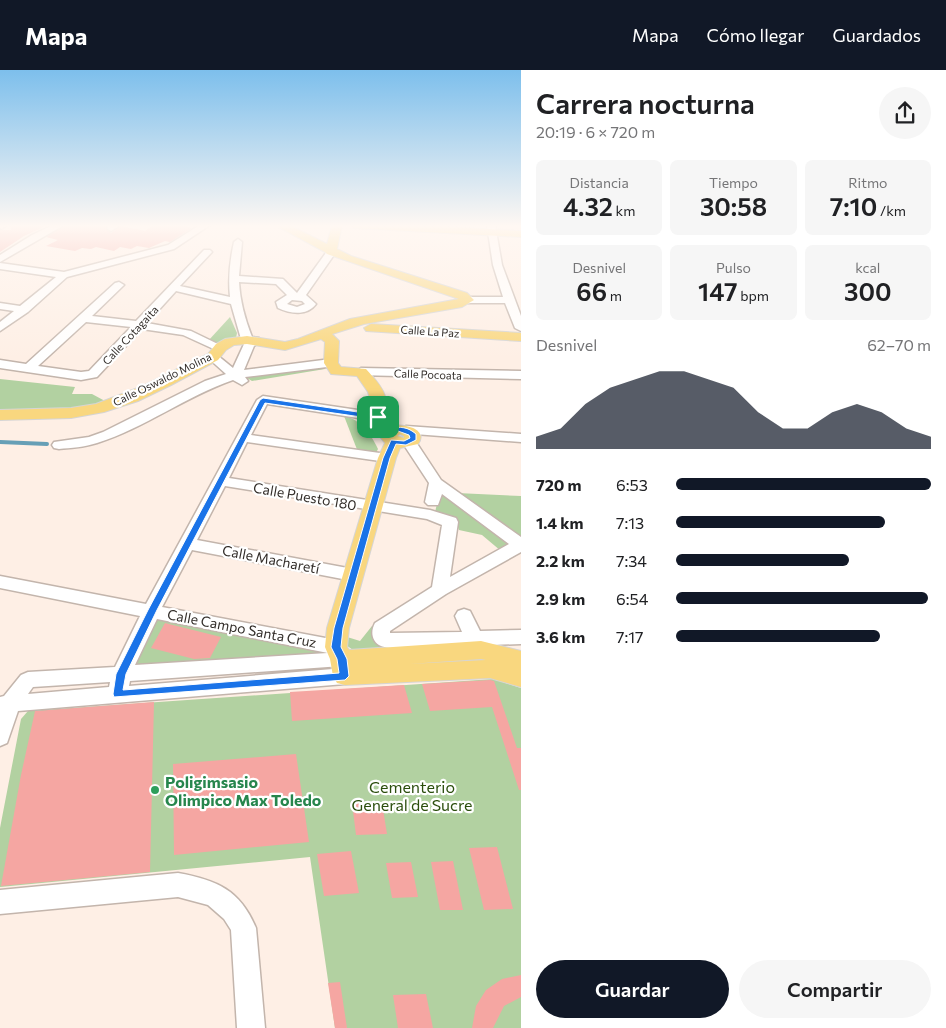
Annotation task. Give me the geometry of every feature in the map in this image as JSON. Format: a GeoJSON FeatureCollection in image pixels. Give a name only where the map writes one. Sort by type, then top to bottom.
{"type":"FeatureCollection","features":[{"type":"Feature","properties":{"kind":"main road"},"geometry":{"type":"LineString","coordinates":[[378,323],[468,300],[463,296],[384,270]]}},
{"type":"Feature","properties":{"kind":"main road","name":"Calle La Paz"},"geometry":{"type":"LineString","coordinates":[[339,327],[378,323],[521,337]]}},
{"type":"Feature","properties":{"kind":"main road","name":"Calle Oswaldo Molina"},"geometry":{"type":"LineString","coordinates":[[0,415],[84,412],[125,400],[215,352],[227,343],[251,339],[283,346],[305,343],[339,327]]}},
{"type":"Feature","properties":{"kind":"main road"},"geometry":{"type":"LineString","coordinates":[[323,334],[332,341],[333,367]]}},
{"type":"Feature","properties":{"kind":"main road","name":"Calle Pocoata"},"geometry":{"type":"LineString","coordinates":[[333,367],[361,372]]}},
{"type":"Feature","properties":{"kind":"main road"},"geometry":{"type":"LineString","coordinates":[[361,372],[377,393],[380,423],[397,441],[374,508],[338,628],[341,661],[482,653],[521,660]]}},
{"type":"Feature","properties":{"kind":"main road"},"geometry":{"type":"LineString","coordinates":[[482,653],[521,678]]}},
{"type":"Feature","properties":{"kind":"street"},"geometry":{"type":"LineString","coordinates":[[26,270],[64,275],[84,270]]}},
{"type":"Feature","properties":{"kind":"street","name":"Calle Cotagaita"},"geometry":{"type":"LineString","coordinates":[[29,368],[81,376],[93,374],[191,270]]}},
{"type":"Feature","properties":{"kind":"street"},"geometry":{"type":"LineString","coordinates":[[235,270],[234,300],[251,339],[240,379]]}},
{"type":"Feature","properties":{"kind":"street"},"geometry":{"type":"LineString","coordinates":[[235,279],[279,281],[298,297],[317,270]]}},
{"type":"Feature","properties":{"kind":"street"},"geometry":{"type":"LineString","coordinates":[[499,270],[521,328]]}},
{"type":"Feature","properties":{"kind":"street"},"geometry":{"type":"LineString","coordinates":[[0,328],[64,275]]}},
{"type":"Feature","properties":{"kind":"street"},"geometry":{"type":"LineString","coordinates":[[0,364],[29,368],[119,284]]}},
{"type":"Feature","properties":{"kind":"street"},"geometry":{"type":"LineString","coordinates":[[174,288],[234,300]]}},
{"type":"Feature","properties":{"kind":"street"},"geometry":{"type":"LineString","coordinates":[[468,300],[509,300]]}},
{"type":"Feature","properties":{"kind":"street"},"geometry":{"type":"LineString","coordinates":[[0,306],[24,310]]}},
{"type":"Feature","properties":{"kind":"street"},"geometry":{"type":"LineString","coordinates":[[82,318],[187,333],[215,352],[240,379]]}},
{"type":"Feature","properties":{"kind":"street"},"geometry":{"type":"LineString","coordinates":[[59,445],[91,441],[108,436],[170,404],[240,379],[333,367]]}},
{"type":"Feature","properties":{"kind":"street","name":"Calle Pocoata"},"geometry":{"type":"LineString","coordinates":[[361,372],[521,375]]}},
{"type":"Feature","properties":{"kind":"street"},"geometry":{"type":"LineString","coordinates":[[118,694],[121,674],[152,610],[189,544],[263,400],[378,417]]}},
{"type":"Feature","properties":{"kind":"street"},"geometry":{"type":"LineString","coordinates":[[245,438],[520,442]]}},
{"type":"Feature","properties":{"kind":"street"},"geometry":{"type":"LineString","coordinates":[[397,441],[436,483],[521,545],[440,590],[380,628],[381,636],[387,641],[482,653],[521,637]]}},
{"type":"Feature","properties":{"kind":"street","name":"Calle Puesto 180"},"geometry":{"type":"LineString","coordinates":[[220,481],[430,516],[450,522],[440,590]]}},
{"type":"Feature","properties":{"kind":"street"},"geometry":{"type":"LineString","coordinates":[[433,502],[436,483]]}},
{"type":"Feature","properties":{"kind":"street","name":"Calle Macharetí"},"geometry":{"type":"LineString","coordinates":[[189,544],[353,575]]}},
{"type":"Feature","properties":{"kind":"street","name":"Calle Campo Santa Cruz"},"geometry":{"type":"LineString","coordinates":[[0,582],[152,610],[341,661]]}},
{"type":"Feature","properties":{"kind":"street"},"geometry":{"type":"LineString","coordinates":[[464,616],[482,653]]}},
{"type":"Feature","properties":{"kind":"street"},"geometry":{"type":"LineString","coordinates":[[0,737],[5,704],[28,680],[341,661]]}},
{"type":"Feature","properties":{"kind":"street"},"geometry":{"type":"LineString","coordinates":[[5,704],[118,694],[341,661]]}},
{"type":"Feature","properties":{"kind":"street"},"geometry":{"type":"LineString","coordinates":[[0,902],[178,885],[200,889],[218,896],[233,910],[243,928],[251,1028]]}},
{"type":"Feature","properties":{"kind":"green space"},"geometry":{"type":"Polygon","coordinates":[[[230,317],[237,333],[236,338],[216,343],[208,341],[230,317]]]}},
{"type":"Feature","properties":{"kind":"green space"},"geometry":{"type":"Polygon","coordinates":[[[323,366],[325,369],[252,381],[247,378],[249,376],[323,366]]]}},
{"type":"Feature","properties":{"kind":"green space"},"geometry":{"type":"Polygon","coordinates":[[[0,379],[75,387],[72,394],[92,394],[105,401],[83,408],[0,411],[0,379]]]}},
{"type":"Feature","properties":{"kind":"green space"},"geometry":{"type":"Polygon","coordinates":[[[344,416],[355,420],[364,428],[378,449],[376,453],[358,452],[344,416]]]}},
{"type":"Feature","properties":{"kind":"green space"},"geometry":{"type":"Polygon","coordinates":[[[440,492],[511,542],[510,545],[501,551],[482,535],[459,530],[456,522],[450,516],[435,512],[440,492]]]}},
{"type":"Feature","properties":{"kind":"green space"},"geometry":{"type":"Polygon","coordinates":[[[457,493],[521,496],[521,535],[519,537],[457,493]]]}},
{"type":"Feature","properties":{"kind":"green space"},"geometry":{"type":"Polygon","coordinates":[[[156,619],[316,647],[329,655],[139,668],[134,664],[156,619]]]}},
{"type":"Feature","properties":{"kind":"green space"},"geometry":{"type":"Polygon","coordinates":[[[372,626],[373,638],[470,642],[353,650],[346,645],[344,636],[360,641],[372,626]]]}},
{"type":"Feature","properties":{"kind":"green space","name":"Cementerio General de Sucre"},"geometry":{"type":"Polygon","coordinates":[[[493,679],[521,688],[521,1028],[335,1028],[310,857],[0,887],[0,828],[21,719],[28,711],[493,679]]]}},
{"type":"Feature","properties":{"kind":"building"},"geometry":{"type":"Polygon","coordinates":[[[165,623],[221,637],[210,658],[194,659],[151,648],[165,623]]]}},
{"type":"Feature","properties":{"kind":"building"},"geometry":{"type":"Polygon","coordinates":[[[494,681],[517,748],[521,748],[521,790],[519,790],[492,707],[430,711],[422,684],[494,681]]]}},
{"type":"Feature","properties":{"kind":"building"},"geometry":{"type":"Polygon","coordinates":[[[404,685],[412,713],[292,721],[290,692],[404,685]]]}},
{"type":"Feature","properties":{"kind":"building"},"geometry":{"type":"Polygon","coordinates":[[[154,702],[150,872],[1,886],[21,775],[35,711],[154,702]]]}},
{"type":"Feature","properties":{"kind":"building"},"geometry":{"type":"Polygon","coordinates":[[[296,754],[309,842],[174,855],[173,764],[296,754]]]}},
{"type":"Feature","properties":{"kind":"building"},"geometry":{"type":"Polygon","coordinates":[[[352,803],[382,803],[387,834],[356,835],[352,803]]]}},
{"type":"Feature","properties":{"kind":"building"},"geometry":{"type":"Polygon","coordinates":[[[497,847],[513,909],[484,910],[469,848],[497,847]]]}},
{"type":"Feature","properties":{"kind":"building"},"geometry":{"type":"Polygon","coordinates":[[[351,851],[359,893],[324,896],[317,854],[351,851]]]}},
{"type":"Feature","properties":{"kind":"building"},"geometry":{"type":"Polygon","coordinates":[[[453,861],[463,910],[440,910],[431,862],[453,861]]]}},
{"type":"Feature","properties":{"kind":"building"},"geometry":{"type":"Polygon","coordinates":[[[411,862],[418,897],[392,898],[386,863],[411,862]]]}},
{"type":"Feature","properties":{"kind":"building"},"geometry":{"type":"Polygon","coordinates":[[[521,975],[521,997],[504,1006],[493,1028],[472,1028],[476,1006],[486,990],[502,979],[521,975]]]}},
{"type":"Feature","properties":{"kind":"building"},"geometry":{"type":"Polygon","coordinates":[[[340,982],[347,1028],[335,1028],[328,983],[340,982]]]}},
{"type":"Feature","properties":{"kind":"building"},"geometry":{"type":"Polygon","coordinates":[[[426,994],[433,1028],[398,1028],[393,995],[426,994]]]}},
{"type":"Feature","properties":{"kind":"waterway"},"geometry":{"type":"LineString","coordinates":[[0,442],[47,444]]}},
{"type":"Feature","properties":{"kind":"place","name":"Poligimsasio Olimpico Max Toledo"},"geometry":{"type":"Point","coordinates":[155,790]}},
{"type":"Feature","properties":{"kind":"route"},"geometry":{"type":"LineString","coordinates":[[263,400],[378,417],[380,423],[389,432],[402,429],[410,432],[414,438],[406,443],[394,442],[387,458],[353,575],[338,628],[336,647],[342,659],[345,676],[118,694],[121,674],[152,610],[189,544],[263,400]]}}]}
